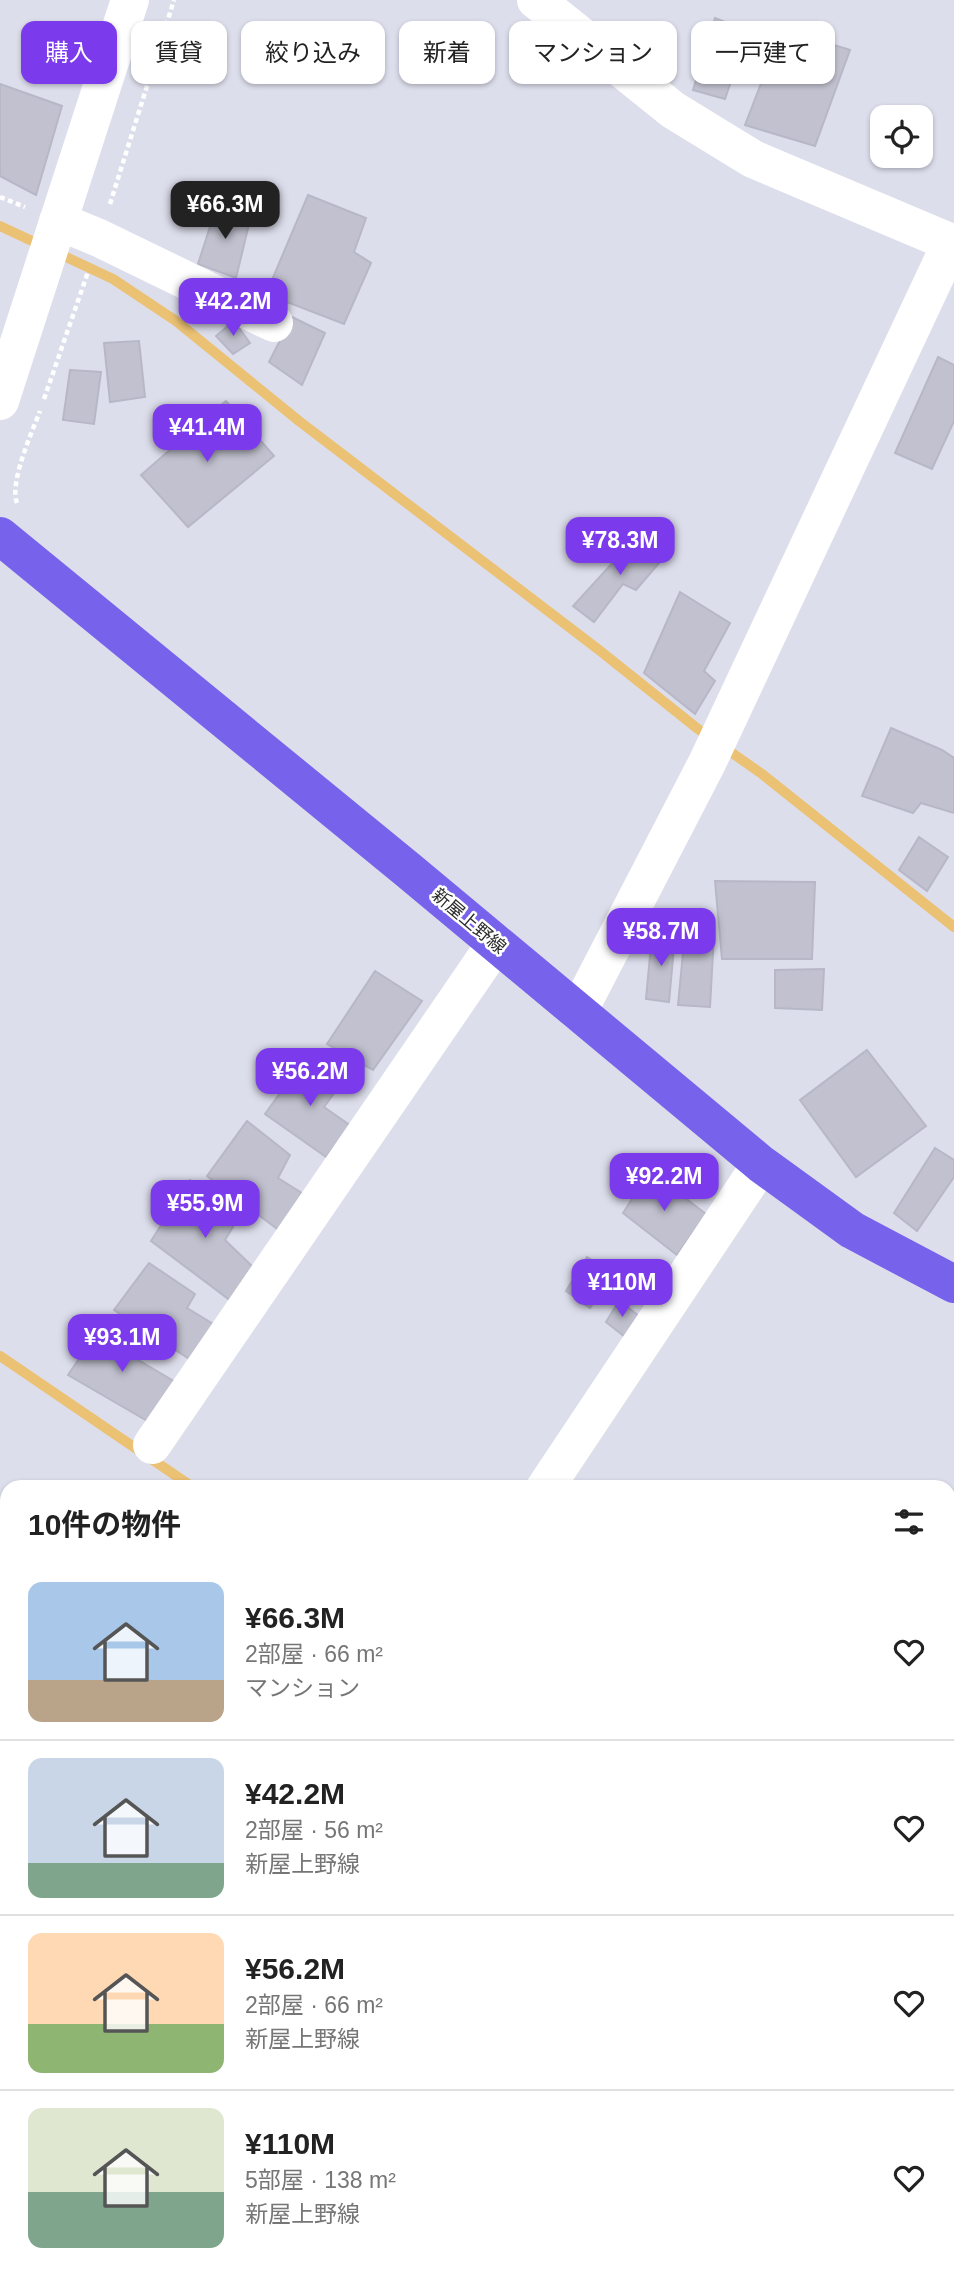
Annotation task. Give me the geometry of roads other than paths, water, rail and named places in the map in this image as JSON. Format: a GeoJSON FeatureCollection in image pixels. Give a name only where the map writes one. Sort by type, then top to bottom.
{"type":"FeatureCollection","features":[{"type":"Feature","properties":{"kind":"main road","name":"新屋上野線"},"geometry":{"type":"LineString","coordinates":[[10,544],[761,1164],[852,1230],[954,1283]]}},
{"type":"Feature","properties":{"kind":"street"},"geometry":{"type":"LineString","coordinates":[[0,401],[130,0]]}},
{"type":"Feature","properties":{"kind":"street"},"geometry":{"type":"LineString","coordinates":[[536,0],[673,110],[753,159],[953,243],[707,763],[578,1012]]}},
{"type":"Feature","properties":{"kind":"street"},"geometry":{"type":"LineString","coordinates":[[58,221],[99,238],[274,323]]}},
{"type":"Feature","properties":{"kind":"street"},"geometry":{"type":"LineString","coordinates":[[152,1445],[496,943]]}},
{"type":"Feature","properties":{"kind":"street"},"geometry":{"type":"LineString","coordinates":[[550,1480],[761,1164]]}},
{"type":"Feature","properties":{"kind":"waterway"},"geometry":{"type":"LineString","coordinates":[[0,226],[113,279],[176,321],[299,421],[698,729],[762,774],[954,927]]}},
{"type":"Feature","properties":{"kind":"waterway"},"geometry":{"type":"LineString","coordinates":[[0,1356],[182,1480]]}}]}
